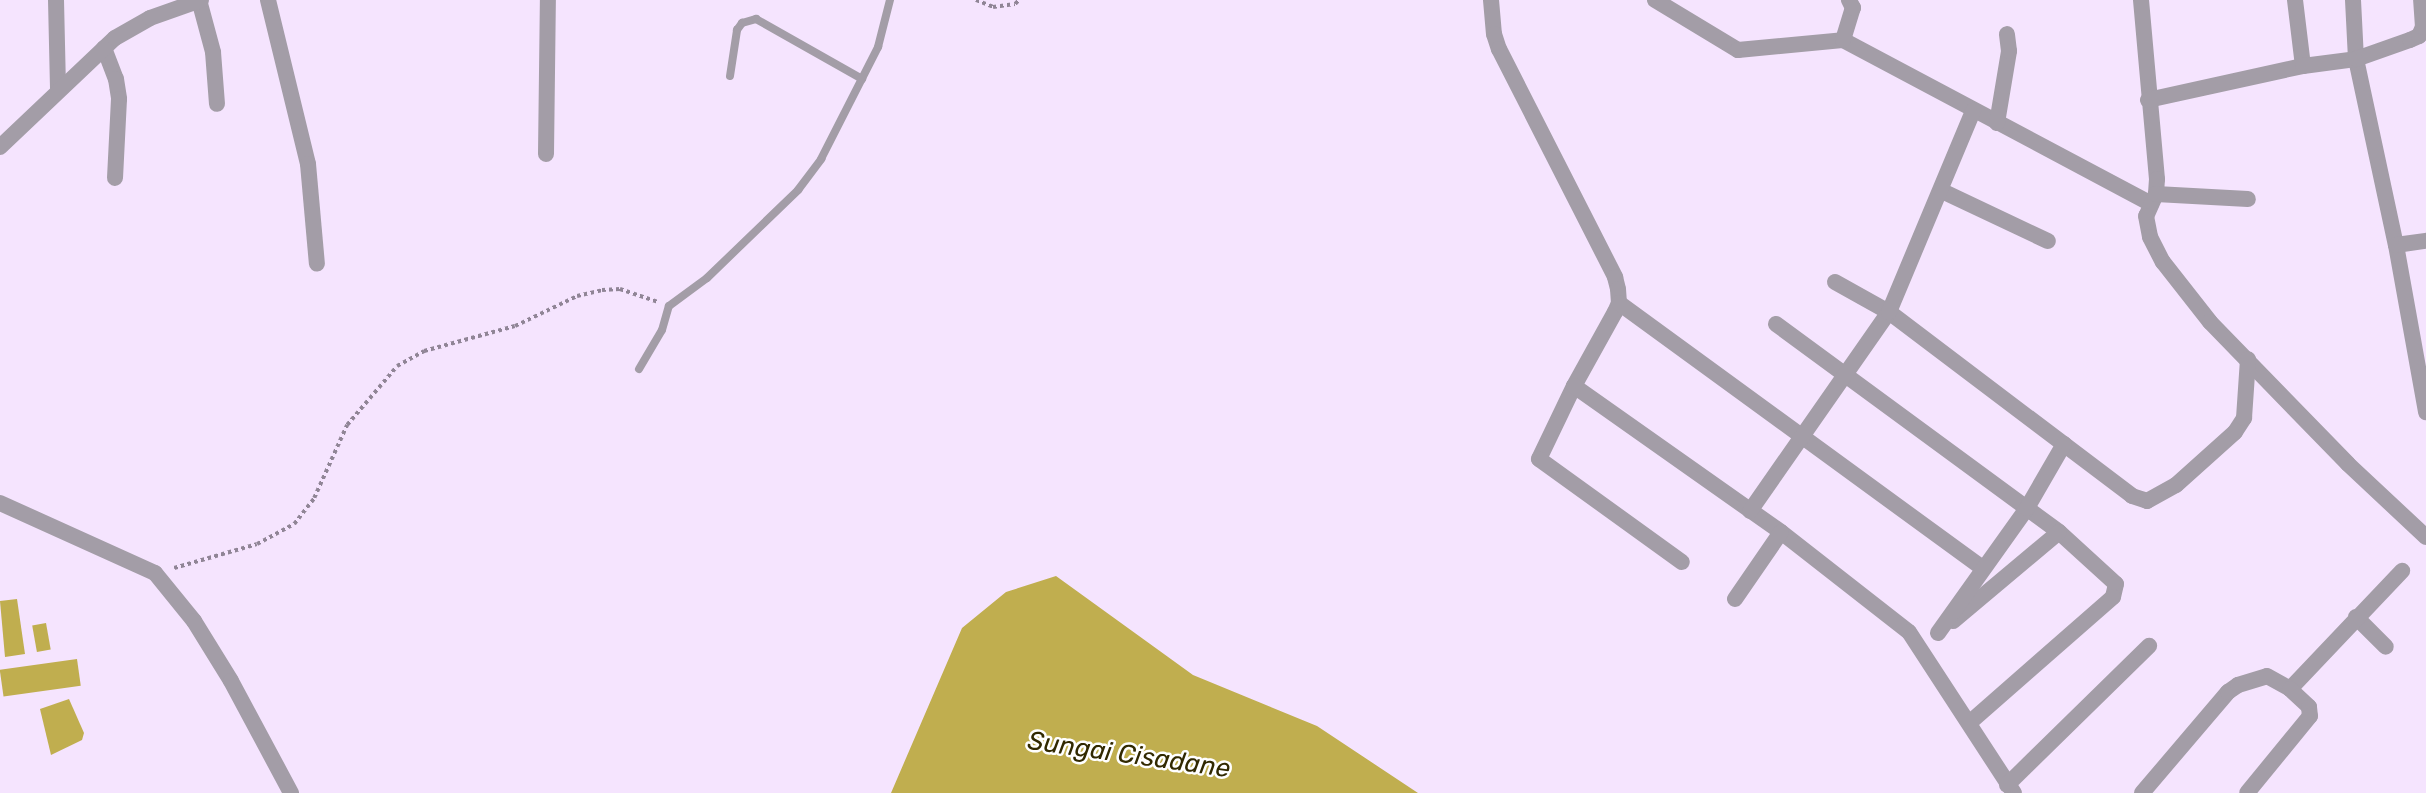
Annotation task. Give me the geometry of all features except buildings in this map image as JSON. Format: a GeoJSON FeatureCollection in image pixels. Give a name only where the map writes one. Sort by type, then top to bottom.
{"type":"FeatureCollection","features":[{"type":"Feature","properties":{"kind":"street"},"geometry":{"type":"LineString","coordinates":[[56,0],[58,89]]}},
{"type":"Feature","properties":{"kind":"street"},"geometry":{"type":"LineString","coordinates":[[0,147],[104,48],[150,18],[200,0],[213,52],[217,104]]}},
{"type":"Feature","properties":{"kind":"street"},"geometry":{"type":"LineString","coordinates":[[268,0],[303,142],[317,264]]}},
{"type":"Feature","properties":{"kind":"street"},"geometry":{"type":"LineString","coordinates":[[546,154],[548,0]]}},
{"type":"Feature","properties":{"kind":"street"},"geometry":{"type":"LineString","coordinates":[[1491,0],[1494,34],[1516,85],[1615,277],[1619,303],[1574,386],[1539,459],[1682,562]]}},
{"type":"Feature","properties":{"kind":"street"},"geometry":{"type":"LineString","coordinates":[[1655,0],[1738,50],[1843,40],[1973,111],[2153,199],[2248,198]]}},
{"type":"Feature","properties":{"kind":"street"},"geometry":{"type":"LineString","coordinates":[[1843,40],[1853,8],[1849,0]]}},
{"type":"Feature","properties":{"kind":"street"},"geometry":{"type":"LineString","coordinates":[[2141,0],[2157,179],[2146,216],[2150,237],[2172,277],[2348,464],[2426,537]]}},
{"type":"Feature","properties":{"kind":"street"},"geometry":{"type":"LineString","coordinates":[[2295,0],[2303,66]]}},
{"type":"Feature","properties":{"kind":"street"},"geometry":{"type":"LineString","coordinates":[[2353,0],[2356,59],[2422,364],[2426,412]]}},
{"type":"Feature","properties":{"kind":"street"},"geometry":{"type":"LineString","coordinates":[[2148,100],[2303,66],[2356,59],[2419,36],[2423,27],[2421,0]]}},
{"type":"Feature","properties":{"kind":"street"},"geometry":{"type":"LineString","coordinates":[[1997,123],[2009,51],[2007,34]]}},
{"type":"Feature","properties":{"kind":"street"},"geometry":{"type":"LineString","coordinates":[[104,48],[116,79],[119,99],[115,178]]}},
{"type":"Feature","properties":{"kind":"street"},"geometry":{"type":"LineString","coordinates":[[1750,510],[1889,312],[1942,191],[1973,111]]}},
{"type":"Feature","properties":{"kind":"street"},"geometry":{"type":"LineString","coordinates":[[1942,191],[2048,241]]}},
{"type":"Feature","properties":{"kind":"street"},"geometry":{"type":"LineString","coordinates":[[2396,245],[2426,241]]}},
{"type":"Feature","properties":{"kind":"street"},"geometry":{"type":"LineString","coordinates":[[1835,282],[1889,312],[2132,496],[2147,501],[2155,499],[2176,485],[2235,432],[2244,418],[2248,359]]}},
{"type":"Feature","properties":{"kind":"street"},"geometry":{"type":"LineString","coordinates":[[1619,303],[1982,568]]}},
{"type":"Feature","properties":{"kind":"street"},"geometry":{"type":"LineString","coordinates":[[1776,324],[2059,532],[2114,579],[2117,591],[1970,722]]}},
{"type":"Feature","properties":{"kind":"street"},"geometry":{"type":"LineString","coordinates":[[1574,386],[1781,532],[1888,614],[1922,647],[2010,789],[2149,646]]}},
{"type":"Feature","properties":{"kind":"street"},"geometry":{"type":"LineString","coordinates":[[1938,634],[1982,568],[2027,508],[2064,444]]}},
{"type":"Feature","properties":{"kind":"street"},"geometry":{"type":"LineString","coordinates":[[0,503],[155,573],[194,621],[231,681],[291,793]]}},
{"type":"Feature","properties":{"kind":"street"},"geometry":{"type":"LineString","coordinates":[[1735,599],[1781,532]]}},
{"type":"Feature","properties":{"kind":"street"},"geometry":{"type":"LineString","coordinates":[[1922,647],[2059,532]]}},
{"type":"Feature","properties":{"kind":"street"},"geometry":{"type":"LineString","coordinates":[[2290,690],[2402,571]]}},
{"type":"Feature","properties":{"kind":"street"},"geometry":{"type":"LineString","coordinates":[[2356,617],[2386,648]]}},
{"type":"Feature","properties":{"kind":"street"},"geometry":{"type":"LineString","coordinates":[[2142,793],[2228,692],[2238,685],[2267,676],[2309,706],[2310,716],[2248,793]]}},
{"type":"Feature","properties":{"kind":"lane"},"geometry":{"type":"LineString","coordinates":[[639,369],[662,330],[669,306],[707,278],[798,190],[821,159],[878,47],[890,0]]}},
{"type":"Feature","properties":{"kind":"lane"},"geometry":{"type":"LineString","coordinates":[[730,76],[737,30],[749,20],[756,19],[862,79]]}},
{"type":"Feature","properties":{"kind":"path"},"geometry":{"type":"LineString","coordinates":[[976,0],[993,7],[1015,4],[1019,0]]}},
{"type":"Feature","properties":{"kind":"path"},"geometry":{"type":"LineString","coordinates":[[155,573],[257,544],[295,524],[313,498],[346,425],[397,366],[424,351],[515,326],[577,296],[602,290],[620,289],[669,306]]}},
{"type":"Feature","properties":{"kind":"water","name":"Sungai Cisadane"},"geometry":{"type":"Polygon","coordinates":[[[1056,576],[1193,675],[1317,726],[1418,793],[891,793],[962,628],[1006,592],[1056,576]]]}},
{"type":"Feature","properties":{"kind":"water"},"geometry":{"type":"Polygon","coordinates":[[[17,599],[25,654],[5,657],[0,601],[17,599]]]}},
{"type":"Feature","properties":{"kind":"water"},"geometry":{"type":"Polygon","coordinates":[[[46,623],[51,650],[37,652],[32,625],[46,623]]]}},
{"type":"Feature","properties":{"kind":"water"},"geometry":{"type":"Polygon","coordinates":[[[77,659],[81,686],[4,697],[0,670],[77,659]]]}},
{"type":"Feature","properties":{"kind":"water"},"geometry":{"type":"Polygon","coordinates":[[[69,699],[84,733],[82,740],[51,755],[40,709],[69,699]]]}}]}
